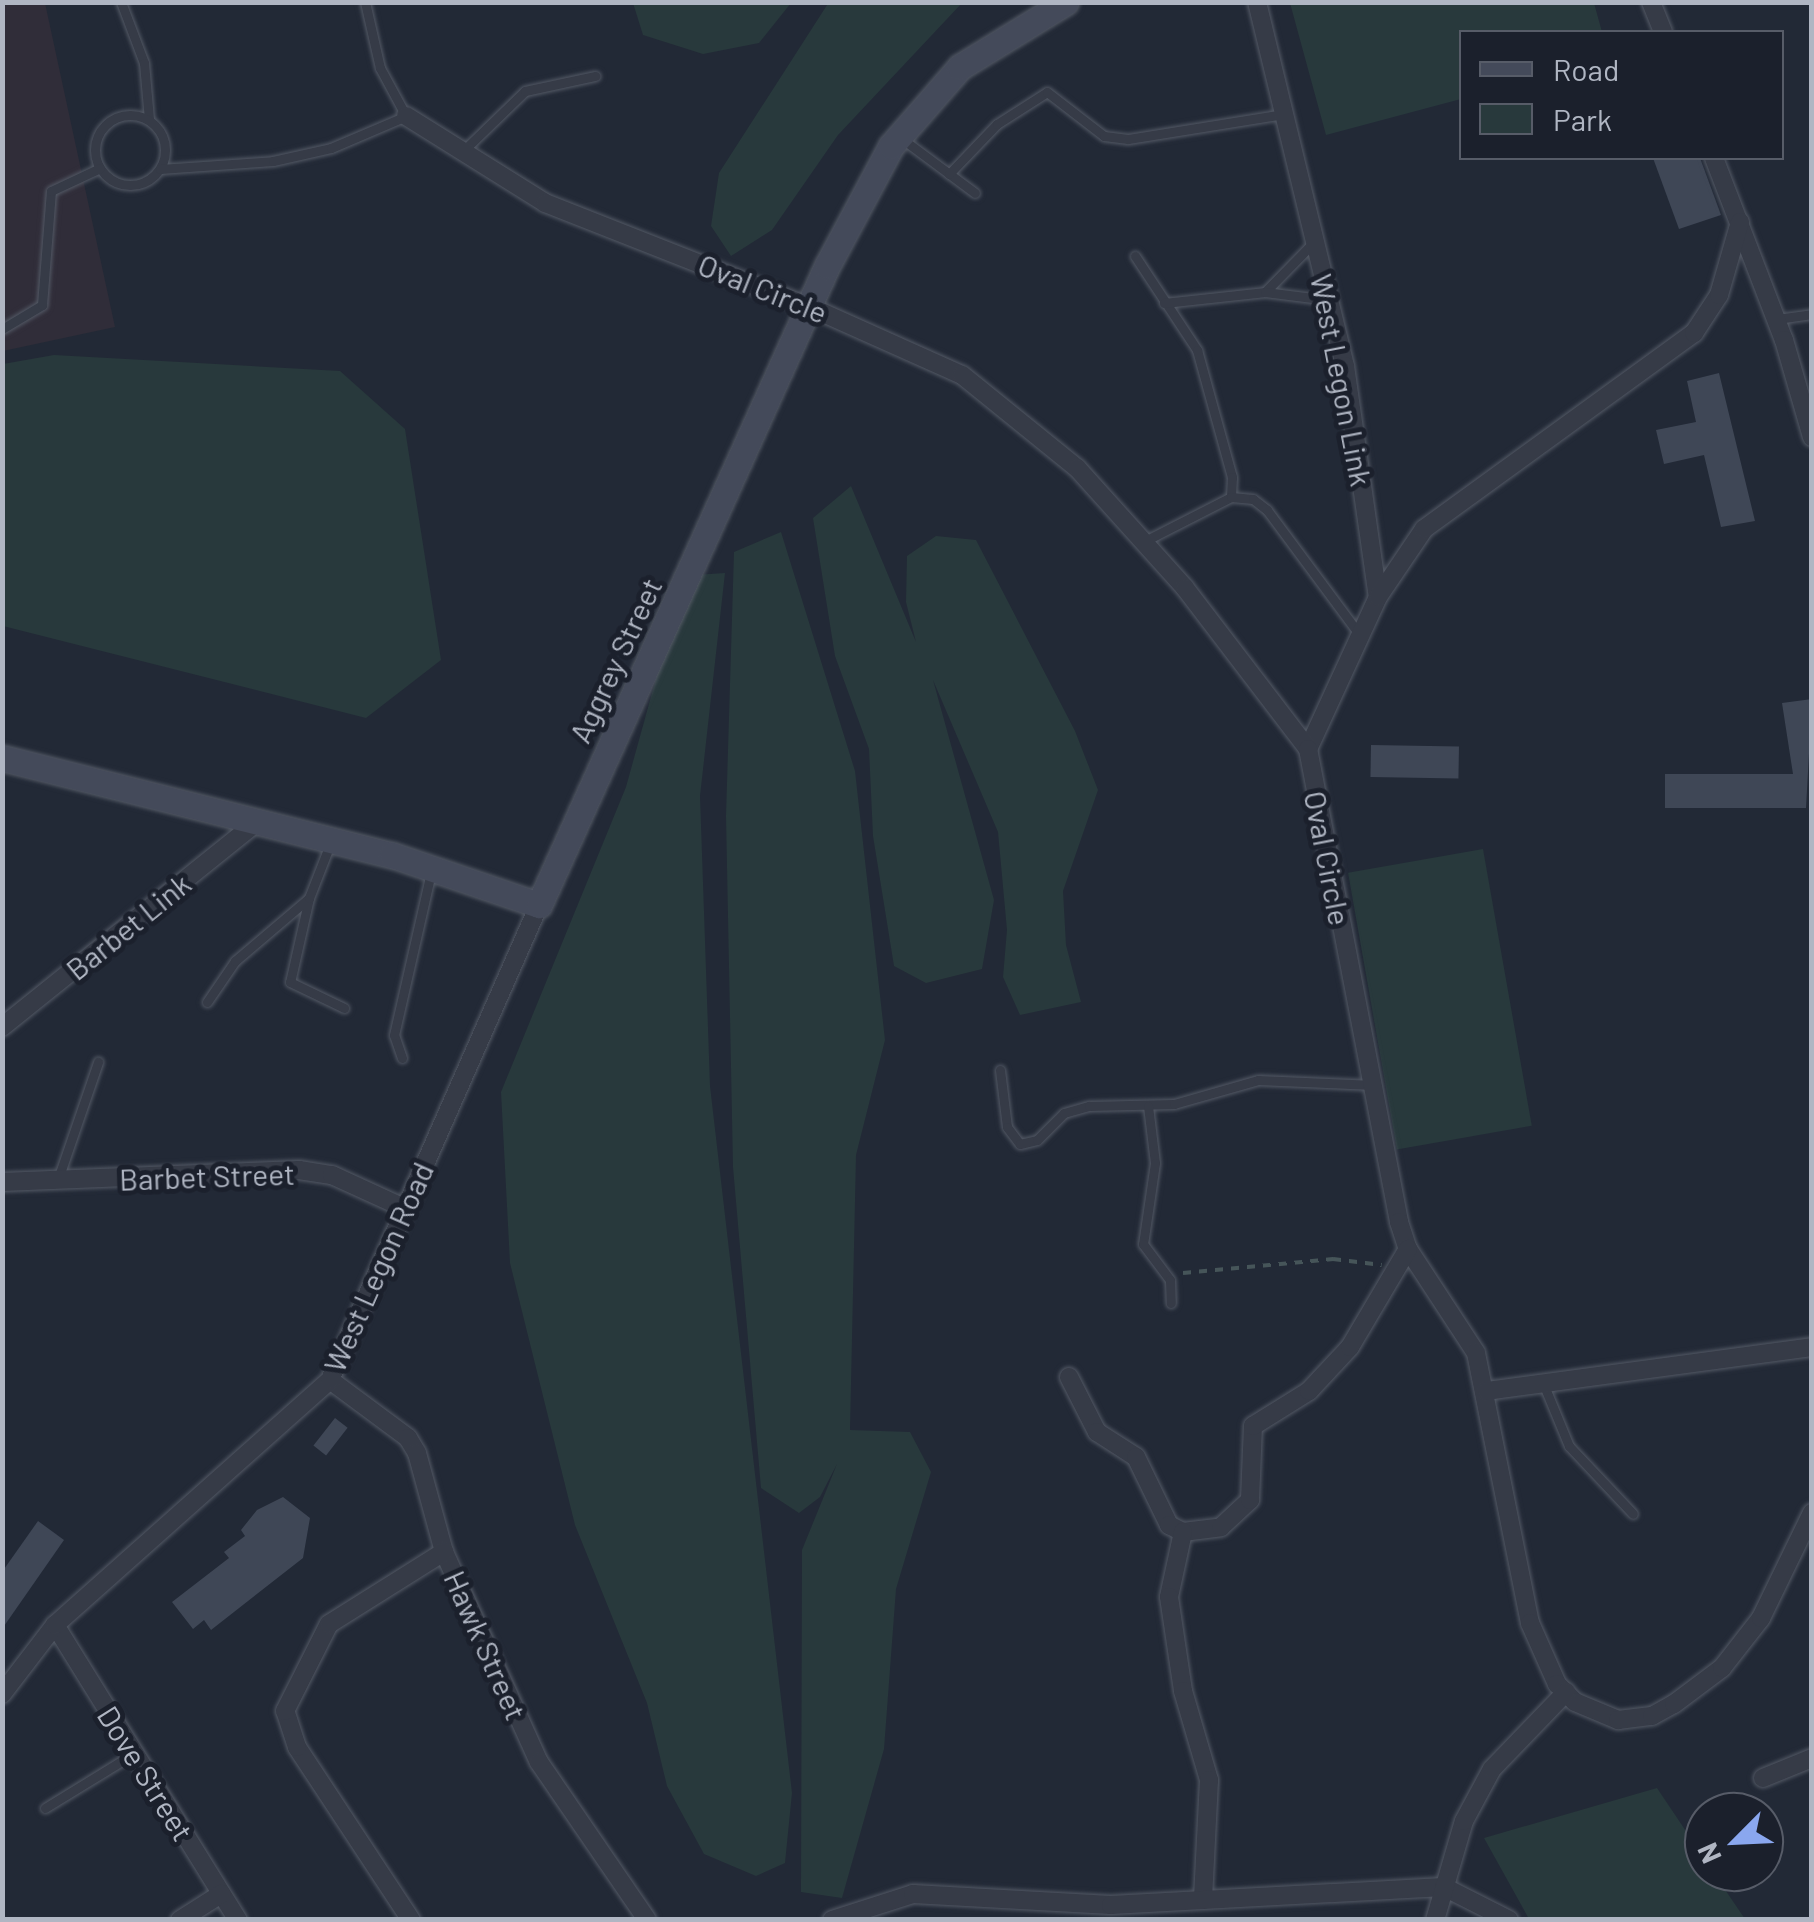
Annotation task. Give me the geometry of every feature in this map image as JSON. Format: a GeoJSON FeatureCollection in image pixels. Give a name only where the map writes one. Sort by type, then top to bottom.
{"type":"FeatureCollection","features":[{"type":"Feature","properties":{"kind":"main road","name":"Aggrey Street"},"geometry":{"type":"LineString","coordinates":[[539,905],[849,222],[898,136],[960,67],[1066,2]]}},
{"type":"Feature","properties":{"kind":"main road"},"geometry":{"type":"LineString","coordinates":[[2,758],[253,826],[432,868],[539,905]]}},
{"type":"Feature","properties":{"kind":"street","name":"West Legon Link"},"geometry":{"type":"LineString","coordinates":[[1257,2],[1345,366],[1378,597]]}},
{"type":"Feature","properties":{"kind":"street"},"geometry":{"type":"LineString","coordinates":[[1651,2],[1661,30]]}},
{"type":"Feature","properties":{"kind":"street","name":"Oval Circle"},"geometry":{"type":"LineString","coordinates":[[406,116],[545,203],[812,308],[962,375],[1077,468],[1143,542],[1308,750],[1408,1250],[1464,1332],[1488,1391],[1530,1623],[1566,1692]]}},
{"type":"Feature","properties":{"kind":"street"},"geometry":{"type":"LineString","coordinates":[[1715,160],[1777,319],[1812,438]]}},
{"type":"Feature","properties":{"kind":"street"},"geometry":{"type":"LineString","coordinates":[[1308,750],[1378,597],[1424,529],[1694,333],[1719,295],[1740,222]]}},
{"type":"Feature","properties":{"kind":"street","name":"Barbet Link"},"geometry":{"type":"LineString","coordinates":[[2,1027],[253,826]]}},
{"type":"Feature","properties":{"kind":"street","name":"West Legon Road"},"geometry":{"type":"LineString","coordinates":[[2,1694],[55,1625],[330,1380],[539,905]]}},
{"type":"Feature","properties":{"kind":"street","name":"Barbet Street"},"geometry":{"type":"LineString","coordinates":[[2,1182],[299,1170],[332,1175],[404,1208]]}},
{"type":"Feature","properties":{"kind":"street"},"geometry":{"type":"LineString","coordinates":[[1069,1377],[1093,1428],[1130,1449],[1160,1513],[1184,1532],[1221,1528],[1244,1512],[1254,1482],[1254,1426],[1309,1391],[1350,1347],[1408,1250]]}},
{"type":"Feature","properties":{"kind":"street"},"geometry":{"type":"LineString","coordinates":[[1488,1391],[1812,1346]]}},
{"type":"Feature","properties":{"kind":"street","name":"Hawk Street"},"geometry":{"type":"LineString","coordinates":[[330,1380],[408,1438],[444,1552],[539,1762],[647,1920]]}},
{"type":"Feature","properties":{"kind":"street"},"geometry":{"type":"LineString","coordinates":[[1436,1920],[1464,1821],[1492,1769],[1566,1692],[1618,1720],[1652,1716],[1722,1668],[1761,1618],[1812,1513]]}},
{"type":"Feature","properties":{"kind":"street"},"geometry":{"type":"LineString","coordinates":[[1184,1532],[1169,1597],[1182,1691],[1210,1780],[1203,1900]]}},
{"type":"Feature","properties":{"kind":"street"},"geometry":{"type":"LineString","coordinates":[[412,1920],[297,1747],[285,1711],[329,1624],[444,1552]]}},
{"type":"Feature","properties":{"kind":"street","name":"Dove Street"},"geometry":{"type":"LineString","coordinates":[[55,1625],[238,1920]]}},
{"type":"Feature","properties":{"kind":"street"},"geometry":{"type":"LineString","coordinates":[[1764,1778],[1812,1758]]}},
{"type":"Feature","properties":{"kind":"street"},"geometry":{"type":"LineString","coordinates":[[832,1920],[913,1894],[1112,1904],[1444,1886],[1509,1920]]}},
{"type":"Feature","properties":{"kind":"street"},"geometry":{"type":"LineString","coordinates":[[180,1920],[221,1894]]}},
{"type":"Feature","properties":{"kind":"lane"},"geometry":{"type":"LineString","coordinates":[[121,2],[144,64],[148,119]]}},
{"type":"Feature","properties":{"kind":"lane"},"geometry":{"type":"LineString","coordinates":[[100,168],[129,185],[160,169],[273,161],[331,148],[406,116],[380,68],[365,2]]}},
{"type":"Feature","properties":{"kind":"lane"},"geometry":{"type":"LineString","coordinates":[[461,153],[524,91],[595,76]]}},
{"type":"Feature","properties":{"kind":"lane"},"geometry":{"type":"LineString","coordinates":[[949,174],[996,124],[1046,92],[1104,136],[1128,139],[1284,114]]}},
{"type":"Feature","properties":{"kind":"lane"},"geometry":{"type":"LineString","coordinates":[[100,168],[99,132],[130,114],[148,119],[162,133],[166,151],[160,169]]}},
{"type":"Feature","properties":{"kind":"lane"},"geometry":{"type":"LineString","coordinates":[[898,136],[975,193]]}},
{"type":"Feature","properties":{"kind":"lane"},"geometry":{"type":"LineString","coordinates":[[2,329],[42,305],[51,191],[100,168]]}},
{"type":"Feature","properties":{"kind":"lane"},"geometry":{"type":"LineString","coordinates":[[1265,292],[1314,241]]}},
{"type":"Feature","properties":{"kind":"lane"},"geometry":{"type":"LineString","coordinates":[[1134,256],[1197,350],[1232,477],[1230,497]]}},
{"type":"Feature","properties":{"kind":"lane"},"geometry":{"type":"LineString","coordinates":[[1164,303],[1265,292],[1329,300]]}},
{"type":"Feature","properties":{"kind":"lane"},"geometry":{"type":"LineString","coordinates":[[1777,319],[1812,314]]}},
{"type":"Feature","properties":{"kind":"lane"},"geometry":{"type":"LineString","coordinates":[[1143,542],[1230,497],[1253,499],[1267,510],[1361,636]]}},
{"type":"Feature","properties":{"kind":"lane"},"geometry":{"type":"LineString","coordinates":[[330,844],[309,898],[309,921],[290,982],[344,1008]]}},
{"type":"Feature","properties":{"kind":"lane"},"geometry":{"type":"LineString","coordinates":[[402,1058],[394,1035],[432,868]]}},
{"type":"Feature","properties":{"kind":"lane"},"geometry":{"type":"LineString","coordinates":[[208,1002],[225,972],[309,898]]}},
{"type":"Feature","properties":{"kind":"lane"},"geometry":{"type":"LineString","coordinates":[[57,1182],[98,1062]]}},
{"type":"Feature","properties":{"kind":"lane"},"geometry":{"type":"LineString","coordinates":[[1000,1070],[1008,1128],[1020,1144],[1037,1140],[1064,1113],[1148,1106],[1258,1080],[1374,1085]]}},
{"type":"Feature","properties":{"kind":"lane"},"geometry":{"type":"LineString","coordinates":[[1148,1106],[1155,1163],[1142,1235],[1167,1274],[1171,1304]]}},
{"type":"Feature","properties":{"kind":"lane"},"geometry":{"type":"LineString","coordinates":[[1544,1383],[1569,1446],[1633,1514]]}},
{"type":"Feature","properties":{"kind":"lane"},"geometry":{"type":"LineString","coordinates":[[45,1808],[133,1754]]}},
{"type":"Feature","properties":{"kind":"path"},"geometry":{"type":"LineString","coordinates":[[1167,1274],[1333,1259],[1396,1270]]}},
{"type":"Feature","properties":{"kind":"shaded area"},"geometry":{"type":"Polygon","coordinates":[[[2,3],[45,3],[115,327],[3,351],[2,3]]]}},
{"type":"Feature","properties":{"kind":"green space"},"geometry":{"type":"Polygon","coordinates":[[[633,2],[791,3],[759,43],[703,54],[643,35],[633,2]]]}},
{"type":"Feature","properties":{"kind":"green space"},"geometry":{"type":"Polygon","coordinates":[[[829,2],[962,3],[838,135],[772,230],[731,256],[711,226],[719,173],[829,2]]]}},
{"type":"Feature","properties":{"kind":"green space"},"geometry":{"type":"Polygon","coordinates":[[[1290,3],[1594,3],[1601,30],[1459,30],[1459,100],[1326,135],[1290,3]]]}},
{"type":"Feature","properties":{"kind":"green space"},"geometry":{"type":"Polygon","coordinates":[[[54,355],[340,371],[405,429],[441,660],[366,718],[3,626],[3,364],[54,355]]]}},
{"type":"Feature","properties":{"kind":"green space"},"geometry":{"type":"Polygon","coordinates":[[[851,486],[916,642],[906,602],[907,556],[936,536],[976,540],[1075,731],[1098,790],[1063,891],[1066,945],[1081,1002],[1020,1015],[1003,977],[1007,930],[998,832],[933,680],[994,900],[982,969],[926,983],[894,966],[873,836],[869,749],[835,656],[813,518],[851,486]]]}},
{"type":"Feature","properties":{"kind":"green space"},"geometry":{"type":"Polygon","coordinates":[[[781,532],[855,771],[885,1040],[856,1155],[850,1430],[910,1432],[931,1472],[896,1589],[884,1749],[842,1898],[801,1892],[802,1550],[837,1464],[820,1497],[799,1513],[761,1488],[733,1167],[726,816],[734,552],[781,532]]]}},
{"type":"Feature","properties":{"kind":"green space"},"geometry":{"type":"Polygon","coordinates":[[[725,573],[700,796],[710,1086],[792,1793],[785,1863],[756,1876],[704,1854],[667,1786],[647,1703],[575,1525],[510,1263],[501,1092],[626,787],[657,675],[695,575],[725,573]]]}},
{"type":"Feature","properties":{"kind":"green space"},"geometry":{"type":"Polygon","coordinates":[[[1483,849],[1532,1126],[1397,1150],[1348,873],[1483,849]]]}},
{"type":"Feature","properties":{"kind":"green space"},"geometry":{"type":"Polygon","coordinates":[[[1657,1788],[1684,1828],[1684,1892],[1727,1892],[1745,1919],[1529,1919],[1484,1838],[1657,1788]]]}},
{"type":"Feature","properties":{"kind":"building"},"geometry":{"type":"Polygon","coordinates":[[[1654,160],[1701,160],[1721,215],[1679,229],[1654,160]]]}},
{"type":"Feature","properties":{"kind":"building"},"geometry":{"type":"Polygon","coordinates":[[[1719,373],[1755,521],[1721,527],[1704,455],[1664,464],[1656,430],[1696,422],[1687,381],[1719,373]]]}},
{"type":"Feature","properties":{"kind":"building"},"geometry":{"type":"Polygon","coordinates":[[[1812,699],[1806,808],[1665,808],[1665,774],[1793,774],[1782,703],[1812,699]]]}},
{"type":"Feature","properties":{"kind":"building"},"geometry":{"type":"Polygon","coordinates":[[[1371,745],[1459,747],[1458,779],[1370,777],[1371,745]]]}},
{"type":"Feature","properties":{"kind":"building"},"geometry":{"type":"Polygon","coordinates":[[[335,1418],[348,1428],[326,1455],[313,1446],[335,1418]]]}},
{"type":"Feature","properties":{"kind":"building"},"geometry":{"type":"Polygon","coordinates":[[[283,1497],[310,1518],[303,1558],[211,1630],[204,1620],[193,1629],[172,1602],[229,1558],[224,1552],[245,1536],[241,1530],[257,1510],[283,1497]]]}},
{"type":"Feature","properties":{"kind":"building"},"geometry":{"type":"Polygon","coordinates":[[[38,1521],[64,1540],[2,1629],[2,1572],[38,1521]]]}}]}
